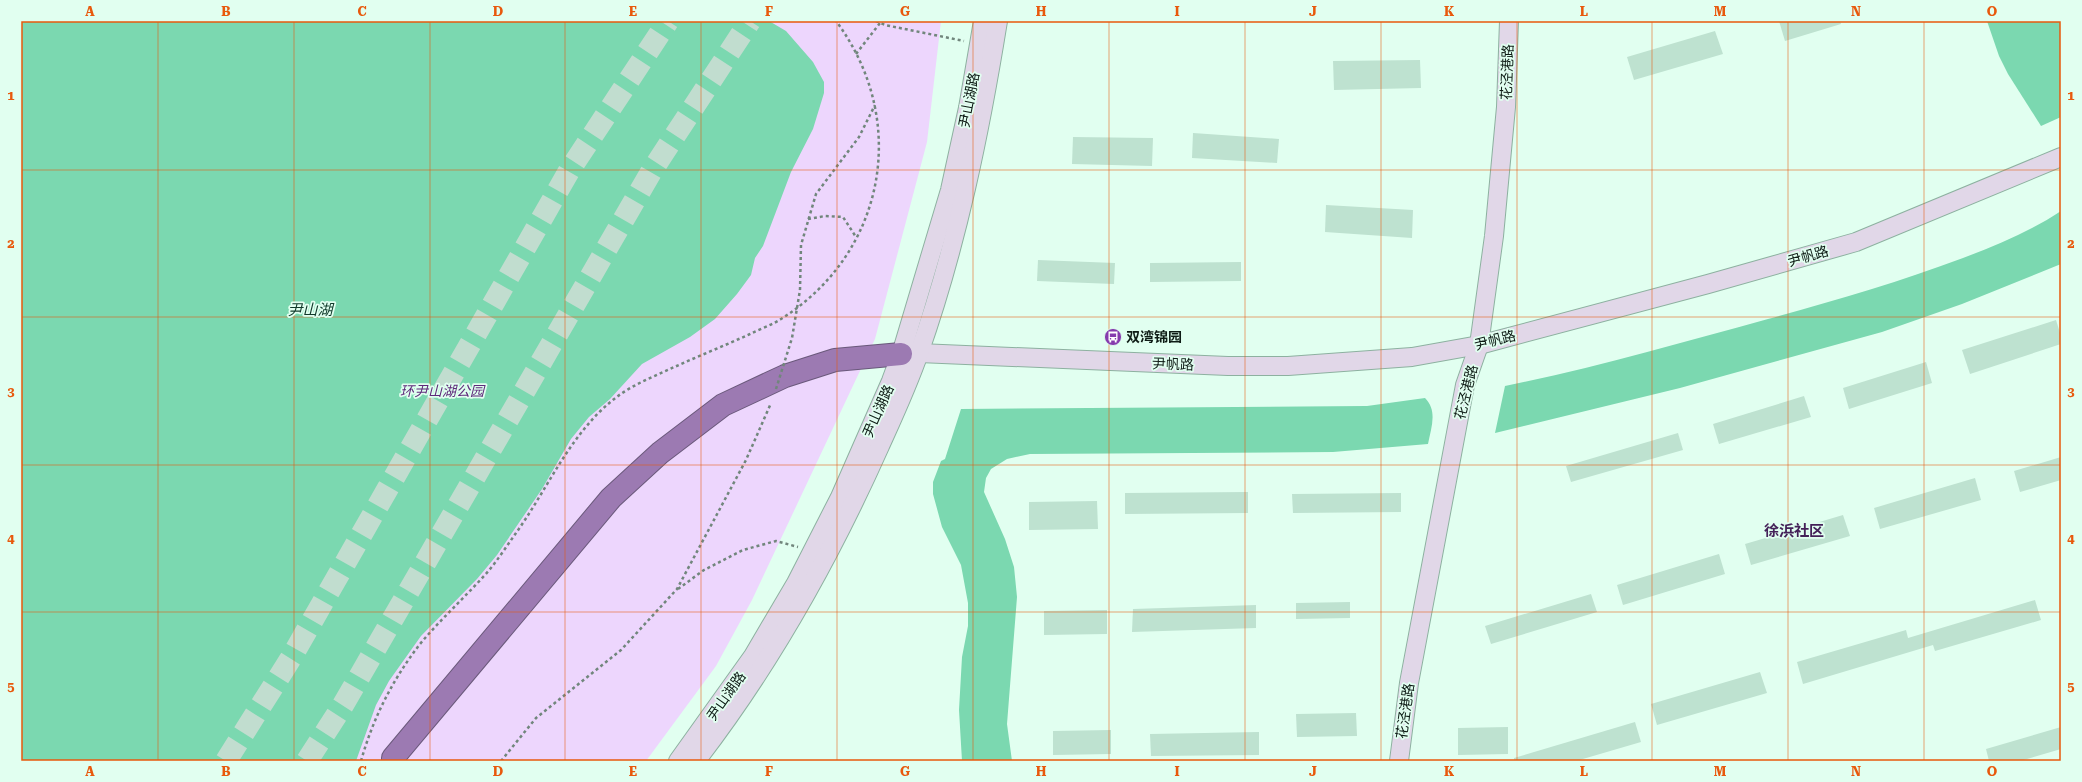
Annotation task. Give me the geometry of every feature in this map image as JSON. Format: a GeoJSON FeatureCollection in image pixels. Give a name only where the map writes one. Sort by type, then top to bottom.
{"type":"FeatureCollection","features":[{"type":"Feature","properties":{"kind":"highway"},"geometry":{"type":"LineString","coordinates":[[393,758],[611,498],[660,453],[723,405],[785,376],[835,360],[910,354]]}},
{"type":"Feature","properties":{"kind":"street","name":"尹山湖路"},"geometry":{"type":"LineString","coordinates":[[678,761],[753,656],[812,551],[910,354],[950,190],[968,108],[983,21]]}},
{"type":"Feature","properties":{"kind":"street","name":"尹山湖路"},"geometry":{"type":"LineString","coordinates":[[696,761],[772,654],[814,581],[858,495],[910,354],[966,191],[984,108],[998,21]]}},
{"type":"Feature","properties":{"kind":"street","name":"花泾港路"},"geometry":{"type":"LineString","coordinates":[[1398,761],[1409,683],[1465,385],[1479,345],[1494,236],[1506,107],[1509,21]]}},
{"type":"Feature","properties":{"kind":"street","name":"尹帆路"},"geometry":{"type":"LineString","coordinates":[[910,354],[1228,366],[1288,366],[1412,357],[1479,345],[1708,284],[1856,242],[2057,158]]}},
{"type":"Feature","properties":{"kind":"path"},"geometry":{"type":"LineString","coordinates":[[362,761],[380,708],[402,669],[426,637],[486,574],[541,496],[571,445],[594,418],[618,396],[645,380],[780,320],[810,298],[832,276],[856,237],[871,205],[879,168],[879,139],[875,105],[871,89],[848,37],[836,21]]}},
{"type":"Feature","properties":{"kind":"path"},"geometry":{"type":"LineString","coordinates":[[876,21],[979,44]]}},
{"type":"Feature","properties":{"kind":"path"},"geometry":{"type":"LineString","coordinates":[[856,54],[880,23]]}},
{"type":"Feature","properties":{"kind":"path"},"geometry":{"type":"LineString","coordinates":[[677,589],[746,460],[774,396],[792,338],[800,290],[801,244],[816,194],[859,137],[875,105]]}},
{"type":"Feature","properties":{"kind":"path"},"geometry":{"type":"LineString","coordinates":[[808,219],[825,216],[843,217],[856,237]]}},
{"type":"Feature","properties":{"kind":"path"},"geometry":{"type":"LineString","coordinates":[[501,761],[536,718],[621,650],[677,589],[704,570],[744,550],[776,541],[812,551]]}},
{"type":"Feature","properties":{"kind":"green space","name":"尹山湖"},"geometry":{"type":"Polygon","coordinates":[[[21,21],[941,21],[927,142],[875,339],[752,600],[716,666],[646,761],[21,761],[21,21]]]}},
{"type":"Feature","properties":{"kind":"water","name":"尹山湖"},"geometry":{"type":"Polygon","coordinates":[[[21,21],[769,21],[786,31],[813,62],[824,82],[824,93],[813,129],[791,172],[763,246],[755,258],[751,275],[715,319],[690,337],[642,364],[610,399],[589,417],[571,439],[542,489],[497,555],[477,579],[421,636],[389,681],[376,705],[356,761],[21,761],[21,21]]]}},
{"type":"Feature","properties":{"kind":"water"},"geometry":{"type":"Polygon","coordinates":[[[1987,21],[2061,21],[2061,117],[2041,126],[2008,74],[1999,56],[1987,21]]]}},
{"type":"Feature","properties":{"kind":"water"},"geometry":{"type":"Polygon","coordinates":[[[2061,211],[2061,264],[1962,304],[1882,332],[1680,388],[1495,433],[1505,386],[1637,355],[1891,283],[1939,267],[2001,243],[2038,225],[2061,211]]]}},
{"type":"Feature","properties":{"kind":"water"},"geometry":{"type":"Polygon","coordinates":[[[1425,398],[1429,403],[1432,414],[1432,426],[1428,444],[1333,452],[1030,454],[1007,459],[991,469],[986,478],[984,492],[1005,539],[1014,567],[1017,597],[1007,724],[1012,761],[962,761],[959,710],[962,657],[968,626],[968,603],[961,565],[942,527],[933,494],[933,482],[941,461],[945,459],[961,409],[1367,406],[1425,398]]]}},
{"type":"Feature","properties":{"kind":"building"},"geometry":{"type":"Polygon","coordinates":[[[1779,21],[1840,21],[1841,24],[1785,41],[1779,21]]]}},
{"type":"Feature","properties":{"kind":"building"},"geometry":{"type":"Polygon","coordinates":[[[1715,31],[1723,54],[1634,80],[1627,57],[1715,31]]]}},
{"type":"Feature","properties":{"kind":"building"},"geometry":{"type":"Polygon","coordinates":[[[1420,60],[1421,88],[1334,90],[1333,61],[1420,60]]]}},
{"type":"Feature","properties":{"kind":"building"},"geometry":{"type":"Polygon","coordinates":[[[1193,133],[1279,139],[1277,163],[1192,158],[1193,133]]]}},
{"type":"Feature","properties":{"kind":"building"},"geometry":{"type":"Polygon","coordinates":[[[1073,137],[1153,138],[1152,166],[1072,164],[1073,137]]]}},
{"type":"Feature","properties":{"kind":"building"},"geometry":{"type":"Polygon","coordinates":[[[1326,205],[1413,210],[1412,238],[1325,232],[1326,205]]]}},
{"type":"Feature","properties":{"kind":"building"},"geometry":{"type":"Polygon","coordinates":[[[1038,260],[1115,263],[1114,284],[1037,281],[1038,260]]]}},
{"type":"Feature","properties":{"kind":"building"},"geometry":{"type":"Polygon","coordinates":[[[1241,262],[1241,281],[1150,282],[1150,263],[1241,262]]]}},
{"type":"Feature","properties":{"kind":"building"},"geometry":{"type":"Polygon","coordinates":[[[2056,320],[2061,336],[2061,344],[1970,374],[1962,350],[2056,320]]]}},
{"type":"Feature","properties":{"kind":"building"},"geometry":{"type":"Polygon","coordinates":[[[1926,362],[1932,383],[1849,409],[1843,388],[1926,362]]]}},
{"type":"Feature","properties":{"kind":"building"},"geometry":{"type":"Polygon","coordinates":[[[1804,396],[1811,417],[1719,444],[1713,424],[1804,396]]]}},
{"type":"Feature","properties":{"kind":"building"},"geometry":{"type":"Polygon","coordinates":[[[1678,433],[1683,450],[1571,482],[1566,466],[1678,433]]]}},
{"type":"Feature","properties":{"kind":"building"},"geometry":{"type":"Polygon","coordinates":[[[2061,457],[2061,480],[2020,492],[2014,471],[2061,457]]]}},
{"type":"Feature","properties":{"kind":"building"},"geometry":{"type":"Polygon","coordinates":[[[1975,478],[1981,500],[1880,529],[1874,508],[1975,478]]]}},
{"type":"Feature","properties":{"kind":"building"},"geometry":{"type":"Polygon","coordinates":[[[1248,492],[1248,513],[1125,514],[1125,493],[1248,492]]]}},
{"type":"Feature","properties":{"kind":"building"},"geometry":{"type":"Polygon","coordinates":[[[1401,493],[1401,512],[1293,513],[1292,494],[1401,493]]]}},
{"type":"Feature","properties":{"kind":"building"},"geometry":{"type":"Polygon","coordinates":[[[1097,501],[1098,529],[1029,530],[1029,502],[1097,501]]]}},
{"type":"Feature","properties":{"kind":"building"},"geometry":{"type":"Polygon","coordinates":[[[1843,515],[1850,536],[1751,565],[1745,544],[1843,515]]]}},
{"type":"Feature","properties":{"kind":"building"},"geometry":{"type":"Polygon","coordinates":[[[1719,554],[1725,574],[1623,605],[1617,585],[1719,554]]]}},
{"type":"Feature","properties":{"kind":"building"},"geometry":{"type":"Polygon","coordinates":[[[1591,594],[1597,612],[1491,644],[1485,626],[1591,594]]]}},
{"type":"Feature","properties":{"kind":"building"},"geometry":{"type":"Polygon","coordinates":[[[2035,600],[2041,620],[1935,651],[1933,645],[1803,684],[1797,662],[1906,630],[1908,638],[2035,600]]]}},
{"type":"Feature","properties":{"kind":"building"},"geometry":{"type":"Polygon","coordinates":[[[1350,602],[1350,618],[1296,619],[1296,603],[1350,602]]]}},
{"type":"Feature","properties":{"kind":"building"},"geometry":{"type":"Polygon","coordinates":[[[1256,605],[1256,628],[1132,632],[1133,609],[1256,605]]]}},
{"type":"Feature","properties":{"kind":"building"},"geometry":{"type":"Polygon","coordinates":[[[1107,610],[1107,634],[1044,635],[1044,611],[1107,610]]]}},
{"type":"Feature","properties":{"kind":"building"},"geometry":{"type":"Polygon","coordinates":[[[1760,672],[1767,693],[1657,725],[1651,704],[1760,672]]]}},
{"type":"Feature","properties":{"kind":"building"},"geometry":{"type":"Polygon","coordinates":[[[1356,713],[1357,736],[1297,737],[1296,714],[1356,713]]]}},
{"type":"Feature","properties":{"kind":"building"},"geometry":{"type":"Polygon","coordinates":[[[1635,722],[1641,742],[1576,761],[1514,761],[1514,758],[1635,722]]]}},
{"type":"Feature","properties":{"kind":"building"},"geometry":{"type":"Polygon","coordinates":[[[1508,727],[1508,754],[1458,755],[1458,728],[1508,727]]]}},
{"type":"Feature","properties":{"kind":"building"},"geometry":{"type":"Polygon","coordinates":[[[2061,727],[2061,749],[2020,761],[1989,761],[1986,749],[2061,727]]]}},
{"type":"Feature","properties":{"kind":"building"},"geometry":{"type":"Polygon","coordinates":[[[1111,730],[1111,754],[1053,755],[1053,731],[1111,730]]]}},
{"type":"Feature","properties":{"kind":"building"},"geometry":{"type":"Polygon","coordinates":[[[1259,732],[1259,755],[1151,756],[1150,734],[1259,732]]]}},
{"type":"Feature","properties":{"kind":"tunnel"},"geometry":{"type":"LineString","coordinates":[[226,761],[291,658],[569,171],[668,21]]}},
{"type":"Feature","properties":{"kind":"tunnel"},"geometry":{"type":"LineString","coordinates":[[307,761],[343,705],[651,172],[750,21]]}},
{"type":"Feature","properties":{"kind":"place","name":"双湾锦园"},"geometry":{"type":"Point","coordinates":[1113,337]}},
{"type":"Feature","properties":{"kind":"district","name":"徐浜社区"},"geometry":{"type":"Point","coordinates":[1794,531]}},
{"type":"Feature","properties":{"kind":"park label","name":"环尹山湖公园"},"geometry":{"type":"Point","coordinates":[442,391]}}]}
